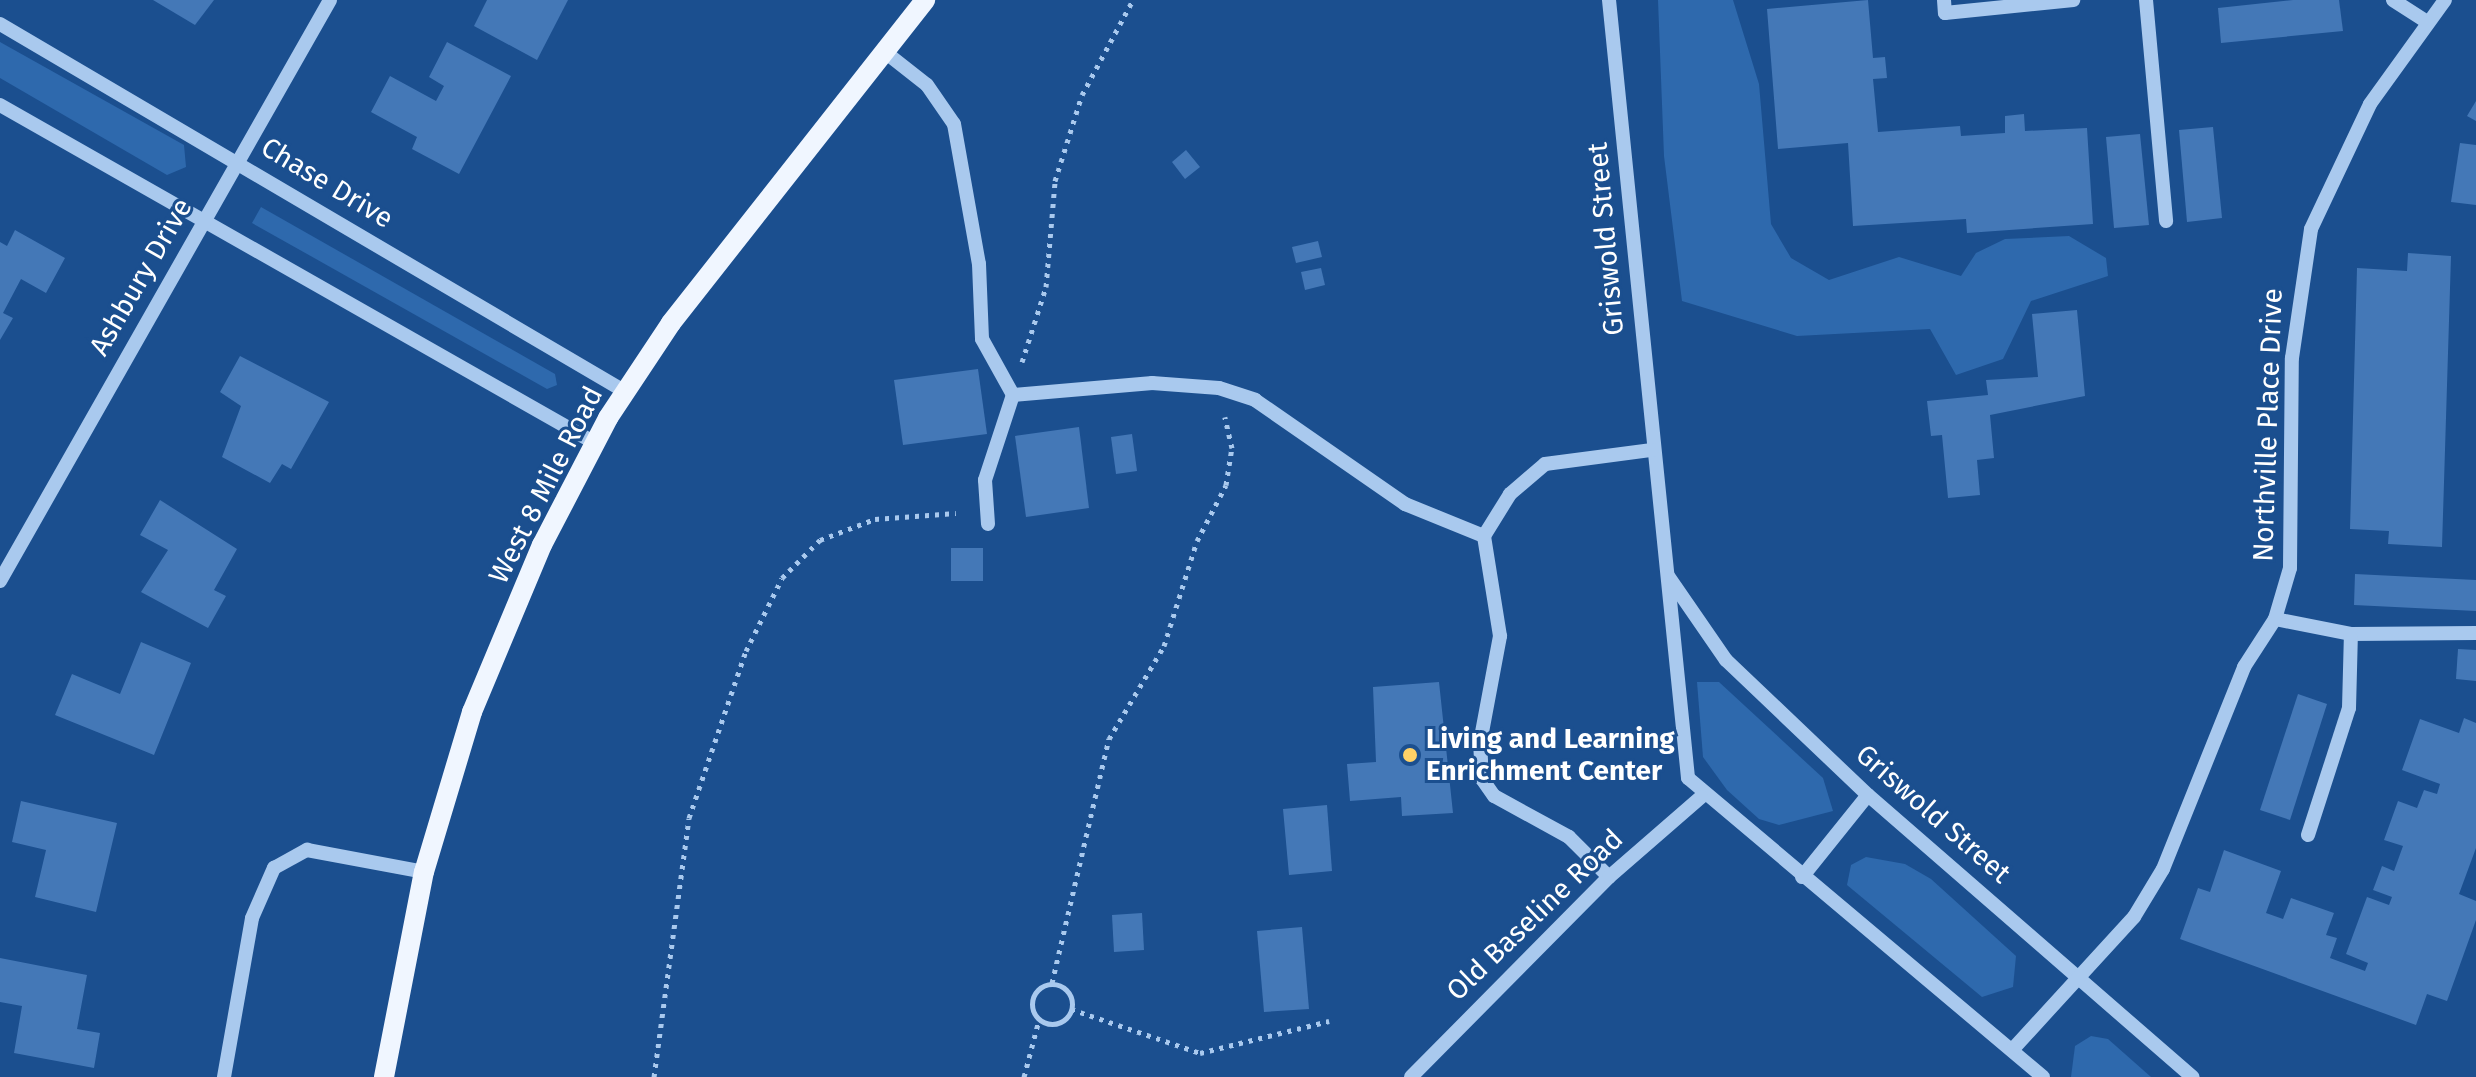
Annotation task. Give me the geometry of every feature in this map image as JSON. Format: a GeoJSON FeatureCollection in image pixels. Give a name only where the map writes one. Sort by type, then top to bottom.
{"type":"FeatureCollection","features":[{"type":"Feature","properties":{"kind":"main road","name":"West 8 Mile Road"},"geometry":{"type":"LineString","coordinates":[[384,1077],[424,872],[500,641],[595,443],[624,391],[925,0]]}},
{"type":"Feature","properties":{"kind":"street","name":"Ashbury Drive"},"geometry":{"type":"LineString","coordinates":[[0,581],[330,0]]}},
{"type":"Feature","properties":{"kind":"street","name":"Griswold Street"},"geometry":{"type":"LineString","coordinates":[[1609,0],[1680,754],[1701,797],[2013,1049],[2043,1077]]}},
{"type":"Feature","properties":{"kind":"street"},"geometry":{"type":"LineString","coordinates":[[1944,0],[1945,13],[2073,0]]}},
{"type":"Feature","properties":{"kind":"street"},"geometry":{"type":"LineString","coordinates":[[2146,0],[2166,221]]}},
{"type":"Feature","properties":{"kind":"street"},"geometry":{"type":"LineString","coordinates":[[2393,0],[2427,22]]}},
{"type":"Feature","properties":{"kind":"street","name":"Northville Place Drive"},"geometry":{"type":"LineString","coordinates":[[2013,1049],[2134,917],[2163,869],[2244,667],[2275,619],[2290,568],[2292,358],[2311,229],[2335,165],[2427,22],[2445,0]]}},
{"type":"Feature","properties":{"kind":"street","name":"Chase Drive"},"geometry":{"type":"LineString","coordinates":[[0,24],[238,160],[624,391]]}},
{"type":"Feature","properties":{"kind":"street"},"geometry":{"type":"LineString","coordinates":[[885,52],[927,85],[954,124],[979,264],[982,339],[1013,395],[985,480],[988,524]]}},
{"type":"Feature","properties":{"kind":"street"},"geometry":{"type":"LineString","coordinates":[[0,105],[201,225],[595,443]]}},
{"type":"Feature","properties":{"kind":"street"},"geometry":{"type":"LineString","coordinates":[[1013,395],[1152,383],[1219,388],[1255,400],[1439,523],[1484,536]]}},
{"type":"Feature","properties":{"kind":"street"},"geometry":{"type":"LineString","coordinates":[[1609,877],[1569,837],[1494,796],[1482,779],[1483,723],[1500,636],[1484,536],[1510,494],[1545,464],[1652,450]]}},
{"type":"Feature","properties":{"kind":"street","name":"Griswold Street"},"geometry":{"type":"LineString","coordinates":[[1664,568],[1726,660],[1868,795],[2192,1077]]}},
{"type":"Feature","properties":{"kind":"street"},"geometry":{"type":"LineString","coordinates":[[2275,619],[2351,634],[2476,633]]}},
{"type":"Feature","properties":{"kind":"street"},"geometry":{"type":"LineString","coordinates":[[2308,835],[2349,708],[2351,634]]}},
{"type":"Feature","properties":{"kind":"street"},"geometry":{"type":"LineString","coordinates":[[1802,877],[1868,795]]}},
{"type":"Feature","properties":{"kind":"street","name":"Old Baseline Road"},"geometry":{"type":"LineString","coordinates":[[1411,1077],[1609,877],[1701,797]]}},
{"type":"Feature","properties":{"kind":"street"},"geometry":{"type":"LineString","coordinates":[[224,1077],[252,918],[274,868],[307,850],[424,872]]}},
{"type":"Feature","properties":{"kind":"path"},"geometry":{"type":"LineString","coordinates":[[1013,395],[1046,287],[1055,181],[1082,95],[1133,0]]}},
{"type":"Feature","properties":{"kind":"path"},"geometry":{"type":"LineString","coordinates":[[1024,1077],[1039,1020],[1033,995],[1052,983],[1109,739],[1164,646],[1197,541],[1226,485],[1232,448],[1220,405]]}},
{"type":"Feature","properties":{"kind":"path"},"geometry":{"type":"LineString","coordinates":[[654,1077],[689,818],[746,651],[782,578],[820,540],[875,519],[956,513]]}},
{"type":"Feature","properties":{"kind":"path"},"geometry":{"type":"LineString","coordinates":[[1052,983],[1067,989],[1071,1009]]}},
{"type":"Feature","properties":{"kind":"path"},"geometry":{"type":"LineString","coordinates":[[1039,1020],[1058,1023],[1071,1009]]}},
{"type":"Feature","properties":{"kind":"path"},"geometry":{"type":"LineString","coordinates":[[1071,1009],[1200,1053],[1329,1021]]}},
{"type":"Feature","properties":{"kind":"shaded area"},"geometry":{"type":"Polygon","coordinates":[[[1658,0],[1733,0],[1759,84],[1771,224],[1791,258],[1829,280],[1899,257],[1961,276],[1976,253],[2005,239],[2069,236],[2106,258],[2108,276],[2031,301],[2003,359],[1956,375],[1930,329],[1797,336],[1682,301],[1664,156],[1658,0]]]}},
{"type":"Feature","properties":{"kind":"shaded area"},"geometry":{"type":"Polygon","coordinates":[[[0,42],[184,145],[186,167],[167,175],[0,78],[0,42]]]}},
{"type":"Feature","properties":{"kind":"shaded area"},"geometry":{"type":"Polygon","coordinates":[[[261,207],[555,374],[557,385],[547,389],[252,223],[261,207]]]}},
{"type":"Feature","properties":{"kind":"shaded area"},"geometry":{"type":"Polygon","coordinates":[[[1697,682],[1719,682],[1823,778],[1833,811],[1779,825],[1759,819],[1727,790],[1703,757],[1697,682]]]}},
{"type":"Feature","properties":{"kind":"shaded area"},"geometry":{"type":"Polygon","coordinates":[[[1866,857],[1905,864],[1931,879],[2016,956],[2013,987],[1982,997],[1847,885],[1851,865],[1866,857]]]}},
{"type":"Feature","properties":{"kind":"shaded area"},"geometry":{"type":"Polygon","coordinates":[[[2091,1036],[2108,1039],[2151,1077],[2071,1077],[2075,1046],[2091,1036]]]}},
{"type":"Feature","properties":{"kind":"building"},"geometry":{"type":"Polygon","coordinates":[[[153,0],[214,0],[195,25],[153,0]]]}},
{"type":"Feature","properties":{"kind":"building"},"geometry":{"type":"Polygon","coordinates":[[[487,0],[568,0],[537,60],[474,26],[487,0]]]}},
{"type":"Feature","properties":{"kind":"building"},"geometry":{"type":"Polygon","coordinates":[[[1868,0],[1873,58],[1885,57],[1887,78],[1873,79],[1878,132],[1960,126],[1961,136],[2005,133],[2005,116],[2024,114],[2025,131],[2087,128],[2093,224],[1967,233],[1966,219],[1853,226],[1848,143],[1778,149],[1767,9],[1868,0]]]}},
{"type":"Feature","properties":{"kind":"building"},"geometry":{"type":"Polygon","coordinates":[[[2293,0],[2339,0],[2343,31],[2221,43],[2218,8],[2293,0]]]}},
{"type":"Feature","properties":{"kind":"building"},"geometry":{"type":"Polygon","coordinates":[[[447,42],[511,76],[459,174],[412,149],[417,137],[371,112],[390,76],[436,101],[444,86],[429,77],[447,42]]]}},
{"type":"Feature","properties":{"kind":"building"},"geometry":{"type":"Polygon","coordinates":[[[2476,101],[2476,121],[2467,116],[2476,101]]]}},
{"type":"Feature","properties":{"kind":"building"},"geometry":{"type":"Polygon","coordinates":[[[2213,127],[2222,218],[2187,222],[2179,130],[2213,127]]]}},
{"type":"Feature","properties":{"kind":"building"},"geometry":{"type":"Polygon","coordinates":[[[2140,134],[2149,225],[2114,228],[2106,137],[2140,134]]]}},
{"type":"Feature","properties":{"kind":"building"},"geometry":{"type":"Polygon","coordinates":[[[2460,143],[2476,145],[2476,205],[2451,202],[2460,143]]]}},
{"type":"Feature","properties":{"kind":"building"},"geometry":{"type":"Polygon","coordinates":[[[1186,150],[1200,167],[1185,179],[1172,162],[1186,150]]]}},
{"type":"Feature","properties":{"kind":"building"},"geometry":{"type":"Polygon","coordinates":[[[15,230],[65,258],[46,293],[21,279],[3,313],[13,318],[0,340],[0,242],[7,246],[15,230]]]}},
{"type":"Feature","properties":{"kind":"building"},"geometry":{"type":"Polygon","coordinates":[[[1318,241],[1322,257],[1296,263],[1292,247],[1318,241]]]}},
{"type":"Feature","properties":{"kind":"building"},"geometry":{"type":"Polygon","coordinates":[[[2408,253],[2451,256],[2442,547],[2388,544],[2389,531],[2350,529],[2357,268],[2407,271],[2408,253]]]}},
{"type":"Feature","properties":{"kind":"building"},"geometry":{"type":"Polygon","coordinates":[[[1321,268],[1325,285],[1305,290],[1301,272],[1321,268]]]}},
{"type":"Feature","properties":{"kind":"building"},"geometry":{"type":"Polygon","coordinates":[[[2077,310],[2085,396],[1990,415],[1994,458],[1977,460],[1980,495],[1948,498],[1942,435],[1931,436],[1927,401],[1988,395],[1986,380],[2038,377],[2032,314],[2077,310]]]}},
{"type":"Feature","properties":{"kind":"building"},"geometry":{"type":"Polygon","coordinates":[[[240,356],[329,402],[291,469],[282,464],[270,483],[222,457],[241,406],[220,392],[240,356]]]}},
{"type":"Feature","properties":{"kind":"building"},"geometry":{"type":"Polygon","coordinates":[[[978,369],[987,434],[903,445],[894,380],[978,369]]]}},
{"type":"Feature","properties":{"kind":"building"},"geometry":{"type":"Polygon","coordinates":[[[1079,427],[1089,508],[1026,517],[1015,436],[1079,427]]]}},
{"type":"Feature","properties":{"kind":"building"},"geometry":{"type":"Polygon","coordinates":[[[1132,434],[1137,471],[1116,474],[1111,437],[1132,434]]]}},
{"type":"Feature","properties":{"kind":"building"},"geometry":{"type":"Polygon","coordinates":[[[160,500],[237,549],[214,590],[226,596],[208,628],[141,592],[168,550],[140,535],[160,500]]]}},
{"type":"Feature","properties":{"kind":"building"},"geometry":{"type":"Polygon","coordinates":[[[951,548],[983,548],[983,581],[951,581],[951,548]]]}},
{"type":"Feature","properties":{"kind":"building"},"geometry":{"type":"Polygon","coordinates":[[[2355,574],[2476,580],[2476,611],[2354,605],[2355,574]]]}},
{"type":"Feature","properties":{"kind":"building"},"geometry":{"type":"Polygon","coordinates":[[[141,642],[191,663],[154,755],[55,715],[72,674],[120,694],[141,642]]]}},
{"type":"Feature","properties":{"kind":"building"},"geometry":{"type":"Polygon","coordinates":[[[2458,649],[2476,650],[2476,681],[2456,679],[2458,649]]]}},
{"type":"Feature","properties":{"kind":"building","name":"Living and Learning Enrichment Center"},"geometry":{"type":"Polygon","coordinates":[[[1439,682],[1453,813],[1402,816],[1401,797],[1350,801],[1347,764],[1376,762],[1373,687],[1439,682]]]}},
{"type":"Feature","properties":{"kind":"building"},"geometry":{"type":"Polygon","coordinates":[[[2298,694],[2327,704],[2290,820],[2260,810],[2298,694]]]}},
{"type":"Feature","properties":{"kind":"building"},"geometry":{"type":"Polygon","coordinates":[[[2464,718],[2476,723],[2476,848],[2459,894],[2476,901],[2476,920],[2447,1001],[2427,994],[2416,1025],[2180,939],[2198,888],[2210,892],[2224,850],[2281,871],[2266,913],[2283,919],[2291,898],[2334,913],[2326,935],[2337,938],[2330,958],[2365,971],[2368,963],[2346,954],[2367,897],[2389,905],[2392,897],[2373,890],[2382,866],[2394,871],[2403,846],[2384,840],[2398,801],[2417,808],[2424,790],[2437,794],[2440,784],[2402,770],[2420,719],[2459,733],[2464,718]]]}},
{"type":"Feature","properties":{"kind":"building"},"geometry":{"type":"Polygon","coordinates":[[[21,801],[117,823],[96,912],[35,897],[46,850],[12,842],[21,801]]]}},
{"type":"Feature","properties":{"kind":"building"},"geometry":{"type":"Polygon","coordinates":[[[1327,805],[1332,871],[1289,875],[1283,809],[1327,805]]]}},
{"type":"Feature","properties":{"kind":"building"},"geometry":{"type":"Polygon","coordinates":[[[1142,913],[1144,950],[1114,952],[1112,915],[1142,913]]]}},
{"type":"Feature","properties":{"kind":"building"},"geometry":{"type":"Polygon","coordinates":[[[1302,927],[1309,1009],[1264,1012],[1257,931],[1302,927]]]}},
{"type":"Feature","properties":{"kind":"building"},"geometry":{"type":"Polygon","coordinates":[[[0,958],[87,975],[77,1029],[100,1033],[94,1068],[14,1053],[22,1006],[0,1002],[0,958]]]}},
{"type":"Feature","properties":{"kind":"place","name":"Living and Learning Enrichment Center"},"geometry":{"type":"Point","coordinates":[1410,755]}}]}
